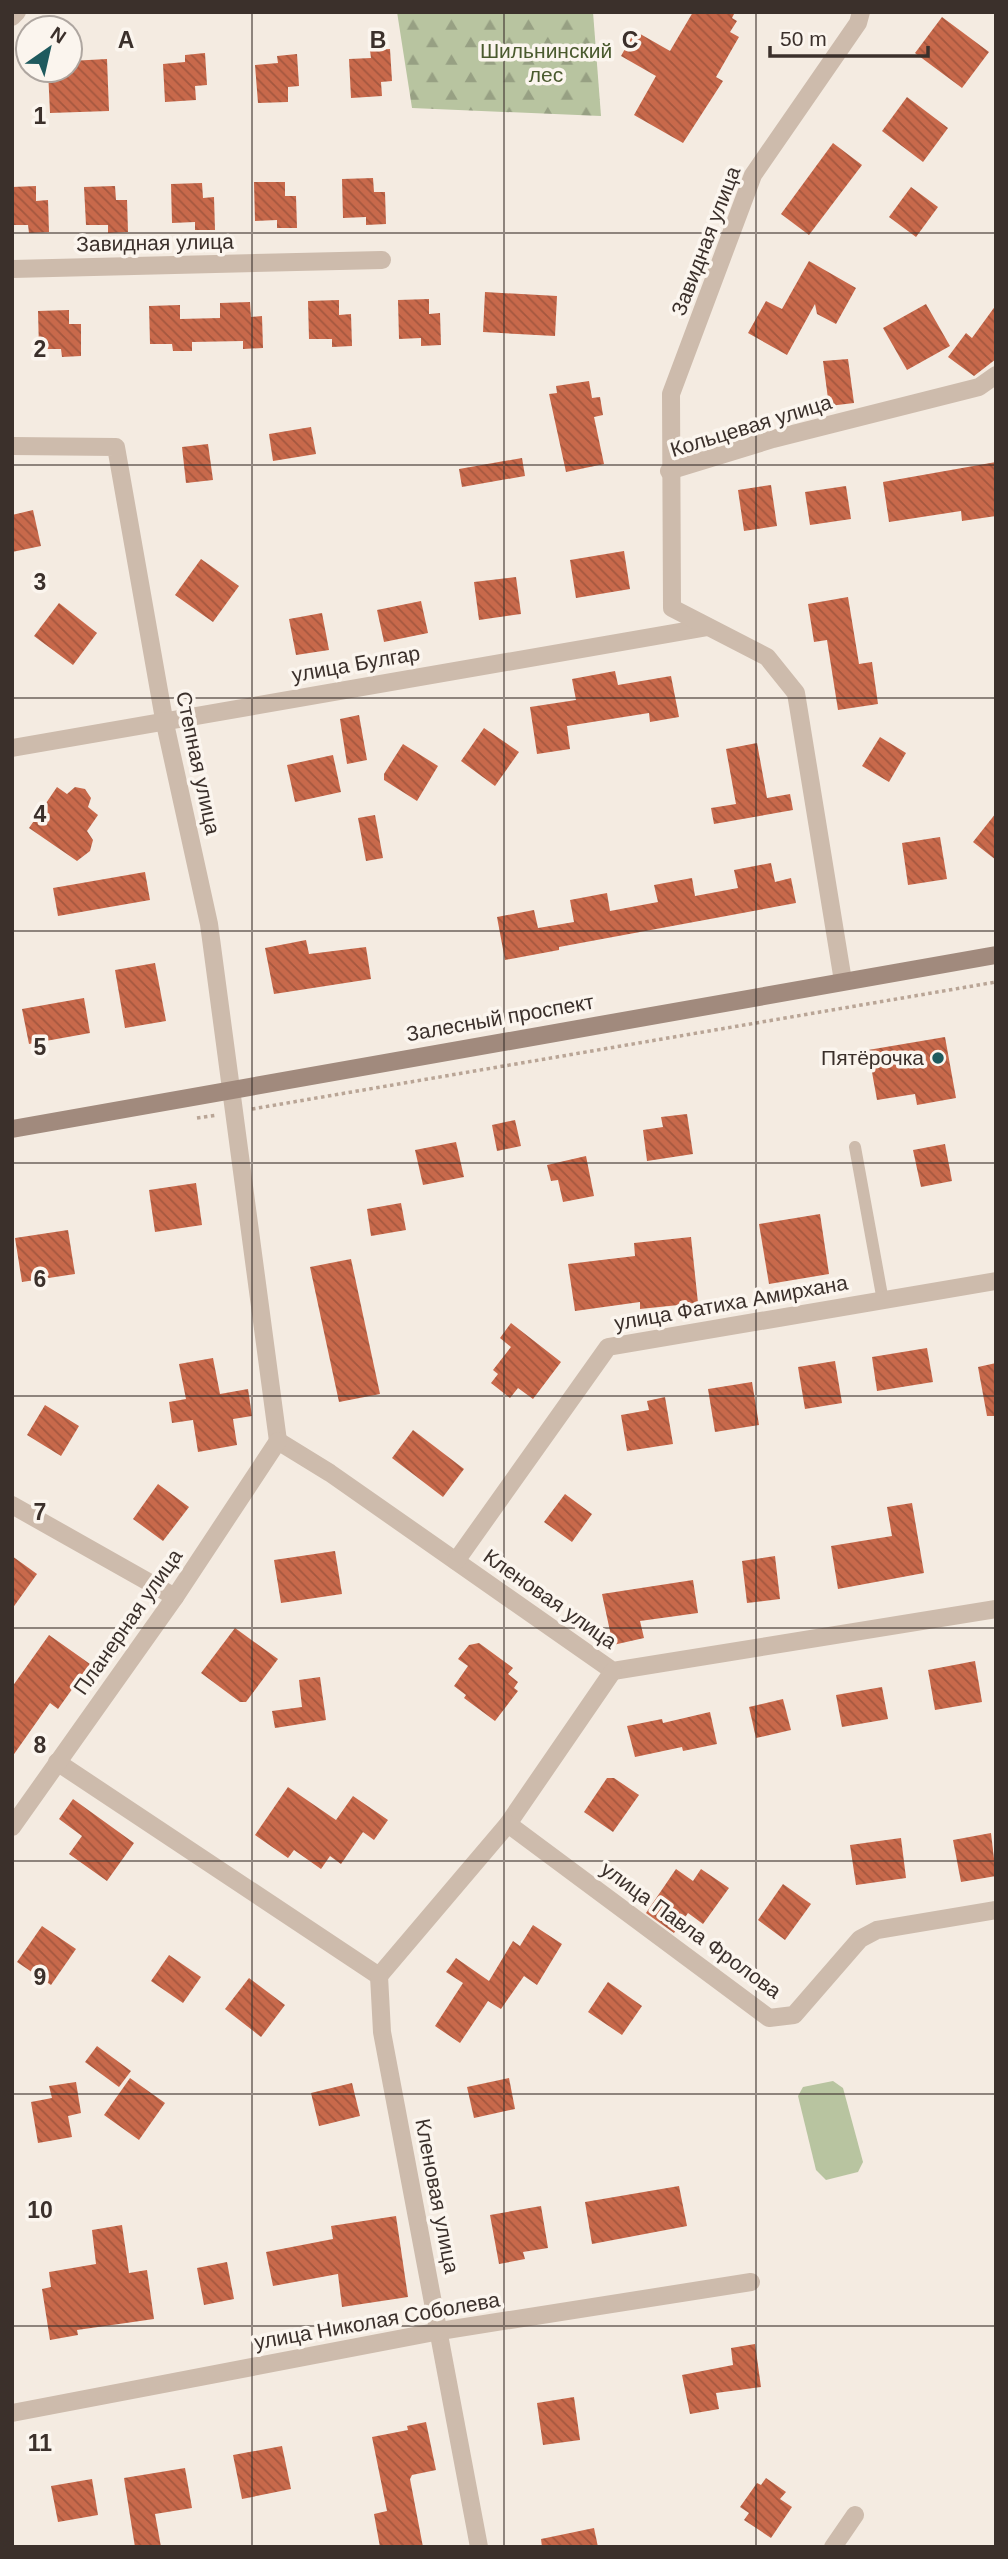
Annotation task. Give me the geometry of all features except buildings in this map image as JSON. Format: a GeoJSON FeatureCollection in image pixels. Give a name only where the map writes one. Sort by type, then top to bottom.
{"type":"FeatureCollection","features":[{"type":"Feature","properties":{"kind":"main road","name":"Залесный проспект"},"geometry":{"type":"LineString","coordinates":[[12,1129],[996,955]]}},
{"type":"Feature","properties":{"kind":"street"},"geometry":{"type":"LineString","coordinates":[[12,17],[17,12]]}},
{"type":"Feature","properties":{"kind":"street","name":"Завидная улица"},"geometry":{"type":"LineString","coordinates":[[669,471],[671,394],[753,175],[858,23],[861,12]]}},
{"type":"Feature","properties":{"kind":"street","name":"Завидная улица"},"geometry":{"type":"LineString","coordinates":[[12,269],[382,260]]}},
{"type":"Feature","properties":{"kind":"street","name":"Кольцевая улица"},"geometry":{"type":"LineString","coordinates":[[843,981],[796,693],[767,657],[672,608],[669,471],[773,439],[979,387],[996,375]]}},
{"type":"Feature","properties":{"kind":"street","name":"Степная улица"},"geometry":{"type":"LineString","coordinates":[[12,446],[116,447],[164,719],[209,924],[278,1441]]}},
{"type":"Feature","properties":{"kind":"street","name":"улица Булгар"},"geometry":{"type":"LineString","coordinates":[[12,748],[164,719],[708,627]]}},
{"type":"Feature","properties":{"kind":"street","name":"улица Фатиха Амирхана"},"geometry":{"type":"LineString","coordinates":[[456,1560],[608,1347],[996,1281]]}},
{"type":"Feature","properties":{"kind":"street","name":"Кленовая улица"},"geometry":{"type":"LineString","coordinates":[[278,1441],[330,1473],[613,1671],[996,1609]]}},
{"type":"Feature","properties":{"kind":"street","name":"Планерная улица"},"geometry":{"type":"LineString","coordinates":[[12,1827],[175,1597],[278,1441]]}},
{"type":"Feature","properties":{"kind":"street"},"geometry":{"type":"LineString","coordinates":[[12,1505],[175,1597]]}},
{"type":"Feature","properties":{"kind":"street"},"geometry":{"type":"LineString","coordinates":[[57,1762],[379,1976],[508,1824],[613,1671]]}},
{"type":"Feature","properties":{"kind":"street","name":"улица Павла Фролова"},"geometry":{"type":"LineString","coordinates":[[508,1824],[769,2018],[794,2015],[860,1939],[877,1930],[996,1910]]}},
{"type":"Feature","properties":{"kind":"street","name":"Кленовая улица"},"geometry":{"type":"LineString","coordinates":[[379,1976],[382,2032],[479,2547]]}},
{"type":"Feature","properties":{"kind":"street","name":"улица Николая Соболева"},"geometry":{"type":"LineString","coordinates":[[12,2413],[440,2331],[751,2282]]}},
{"type":"Feature","properties":{"kind":"street"},"geometry":{"type":"LineString","coordinates":[[832,2547],[855,2515]]}},
{"type":"Feature","properties":{"kind":"lane"},"geometry":{"type":"LineString","coordinates":[[855,1147],[883,1301]]}},
{"type":"Feature","properties":{"kind":"path"},"geometry":{"type":"LineString","coordinates":[[194,1118],[996,982]]}},
{"type":"Feature","properties":{"kind":"green space","name":"Шильнинский лес"},"geometry":{"type":"Polygon","coordinates":[[[397,12],[593,12],[601,116],[412,108],[397,12]]]}},
{"type":"Feature","properties":{"kind":"green space"},"geometry":{"type":"Polygon","coordinates":[[[833,2081],[843,2088],[863,2162],[858,2172],[826,2180],[816,2170],[798,2096],[803,2087],[833,2081]]]}},
{"type":"Feature","properties":{"kind":"place","name":"Пятёрочка"},"geometry":{"type":"Point","coordinates":[938,1058]}}]}
